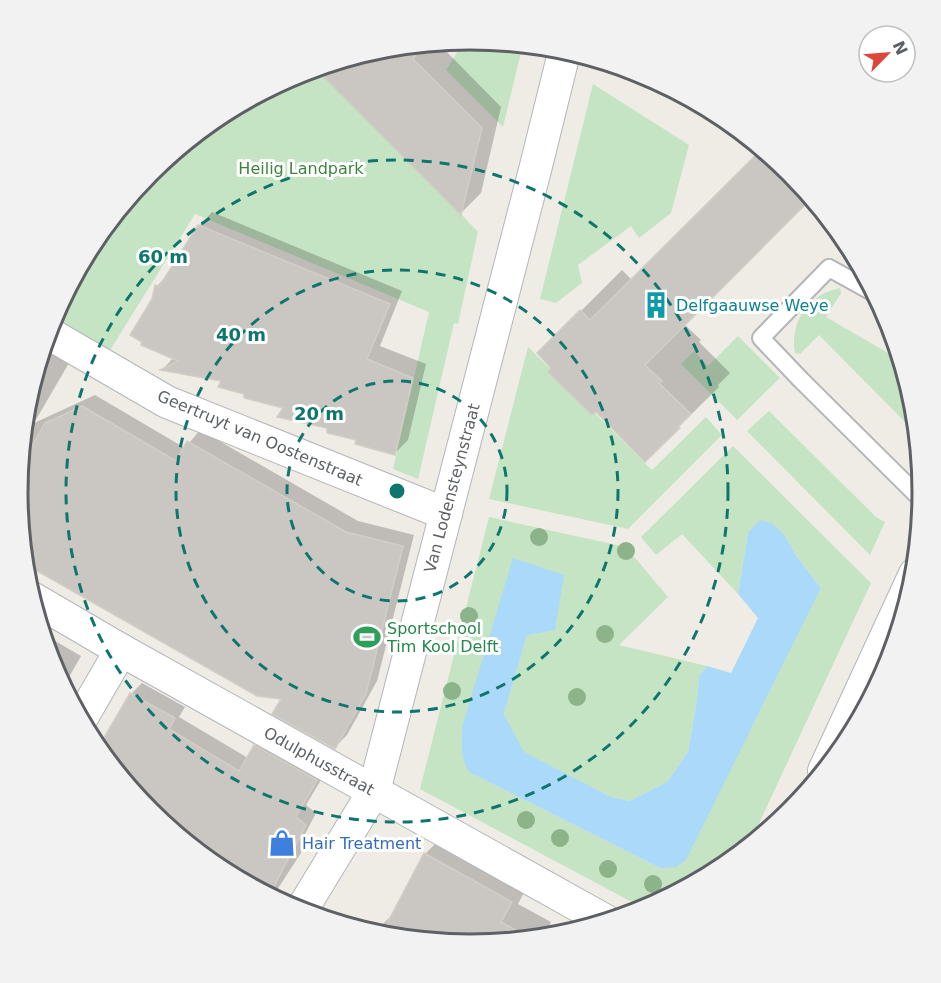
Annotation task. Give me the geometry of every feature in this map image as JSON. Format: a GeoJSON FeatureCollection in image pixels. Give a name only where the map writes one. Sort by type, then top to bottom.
{"type":"FeatureCollection","features":[{"type":"Feature","properties":{"kind":"street","name":"Van Lodensteynstraat"},"geometry":{"type":"LineString","coordinates":[[306,902],[374,791],[563,59]]}},
{"type":"Feature","properties":{"kind":"street","name":"Geertruyt van Oostenstraat"},"geometry":{"type":"LineString","coordinates":[[56,338],[167,402],[446,514]]}},
{"type":"Feature","properties":{"kind":"street","name":"Odulphusstraat"},"geometry":{"type":"LineString","coordinates":[[44,605],[595,915]]}},
{"type":"Feature","properties":{"kind":"street"},"geometry":{"type":"LineString","coordinates":[[845,727],[892,624]]}},
{"type":"Feature","properties":{"kind":"street"},"geometry":{"type":"LineString","coordinates":[[87,709],[121,650]]}},
{"type":"Feature","properties":{"kind":"lane"},"geometry":{"type":"LineString","coordinates":[[861,286],[829,268],[761,338],[912,490]]}},
{"type":"Feature","properties":{"kind":"green space"},"geometry":{"type":"Polygon","coordinates":[[[459,50],[521,52],[503,127],[446,70],[459,50]]]}},
{"type":"Feature","properties":{"kind":"green space","name":"Heilig Landpark"},"geometry":{"type":"Polygon","coordinates":[[[328,73],[478,232],[458,324],[454,323],[418,479],[393,469],[429,312],[195,214],[107,355],[60,326],[88,270],[120,222],[158,179],[201,141],[275,95],[328,73]]]}},
{"type":"Feature","properties":{"kind":"green space"},"geometry":{"type":"Polygon","coordinates":[[[593,84],[689,145],[671,213],[639,238],[631,226],[578,265],[582,283],[556,303],[540,299],[593,84]]]}},
{"type":"Feature","properties":{"kind":"green space"},"geometry":{"type":"Polygon","coordinates":[[[840,288],[841,293],[826,317],[891,354],[907,424],[819,335],[800,354],[795,353],[795,331],[798,320],[811,303],[829,291],[840,288]]]}},
{"type":"Feature","properties":{"kind":"green space"},"geometry":{"type":"Polygon","coordinates":[[[738,336],[780,378],[737,420],[681,364],[694,351],[708,366],[738,336]]]}},
{"type":"Feature","properties":{"kind":"green space"},"geometry":{"type":"Polygon","coordinates":[[[528,347],[652,470],[706,417],[722,435],[628,529],[489,499],[528,347]]]}},
{"type":"Feature","properties":{"kind":"green space"},"geometry":{"type":"Polygon","coordinates":[[[769,411],[876,517],[885,522],[870,555],[747,431],[769,411]]]}},
{"type":"Feature","properties":{"kind":"green space"},"geometry":{"type":"Polygon","coordinates":[[[733,446],[871,583],[757,828],[716,859],[666,888],[633,903],[420,789],[489,517],[626,547],[668,597],[619,645],[707,666],[699,676],[688,752],[667,782],[630,801],[611,797],[523,752],[504,714],[527,635],[513,559],[470,772],[660,868],[821,588],[797,557],[785,536],[748,533],[738,594],[682,534],[656,555],[641,537],[733,446]]]}},
{"type":"Feature","properties":{"kind":"water"},"geometry":{"type":"Polygon","coordinates":[[[760,520],[773,524],[785,536],[797,557],[821,588],[686,860],[676,867],[660,868],[469,772],[462,749],[463,724],[513,558],[564,575],[555,630],[527,635],[504,714],[524,752],[611,797],[630,801],[667,782],[688,752],[699,676],[707,666],[731,673],[758,618],[738,594],[748,533],[760,520]]]}},
{"type":"Feature","properties":{"kind":"building"},"geometry":{"type":"Polygon","coordinates":[[[417,53],[413,59],[482,128],[461,215],[322,75],[384,58],[417,53]]]}},
{"type":"Feature","properties":{"kind":"building","name":"Delfgaauwse Weye"},"geometry":{"type":"Polygon","coordinates":[[[756,154],[806,204],[645,365],[662,381],[659,383],[691,414],[645,462],[596,412],[592,415],[548,372],[551,368],[537,353],[580,310],[590,320],[756,154]]]}},
{"type":"Feature","properties":{"kind":"building"},"geometry":{"type":"Polygon","coordinates":[[[198,225],[390,304],[367,359],[413,378],[395,455],[355,444],[356,440],[327,433],[327,428],[277,417],[283,408],[244,398],[244,394],[218,387],[221,381],[160,370],[178,361],[141,345],[142,342],[130,335],[152,299],[155,285],[159,287],[198,225]]]}},
{"type":"Feature","properties":{"kind":"building"},"geometry":{"type":"Polygon","coordinates":[[[82,406],[176,461],[187,441],[346,532],[403,546],[366,694],[335,749],[272,714],[281,699],[257,696],[36,570],[29,520],[29,463],[31,448],[45,423],[82,406]]]}},
{"type":"Feature","properties":{"kind":"building"},"geometry":{"type":"Polygon","coordinates":[[[130,693],[175,718],[169,729],[239,771],[254,745],[317,780],[296,817],[306,825],[273,887],[225,859],[179,824],[138,783],[104,738],[130,693]]]}},
{"type":"Feature","properties":{"kind":"building"},"geometry":{"type":"Polygon","coordinates":[[[424,853],[512,902],[501,922],[517,931],[442,933],[386,925],[424,853]]]}},
{"type":"Feature","properties":{"kind":"place","name":"Delfgaauwse Weye"},"geometry":{"type":"Point","coordinates":[656,305]}},
{"type":"Feature","properties":{"kind":"place","name":"Sportschool Tim Kool Delft"},"geometry":{"type":"Point","coordinates":[367,637]}},
{"type":"Feature","properties":{"kind":"place","name":"Hair Treatment"},"geometry":{"type":"Point","coordinates":[282,843]}}]}
